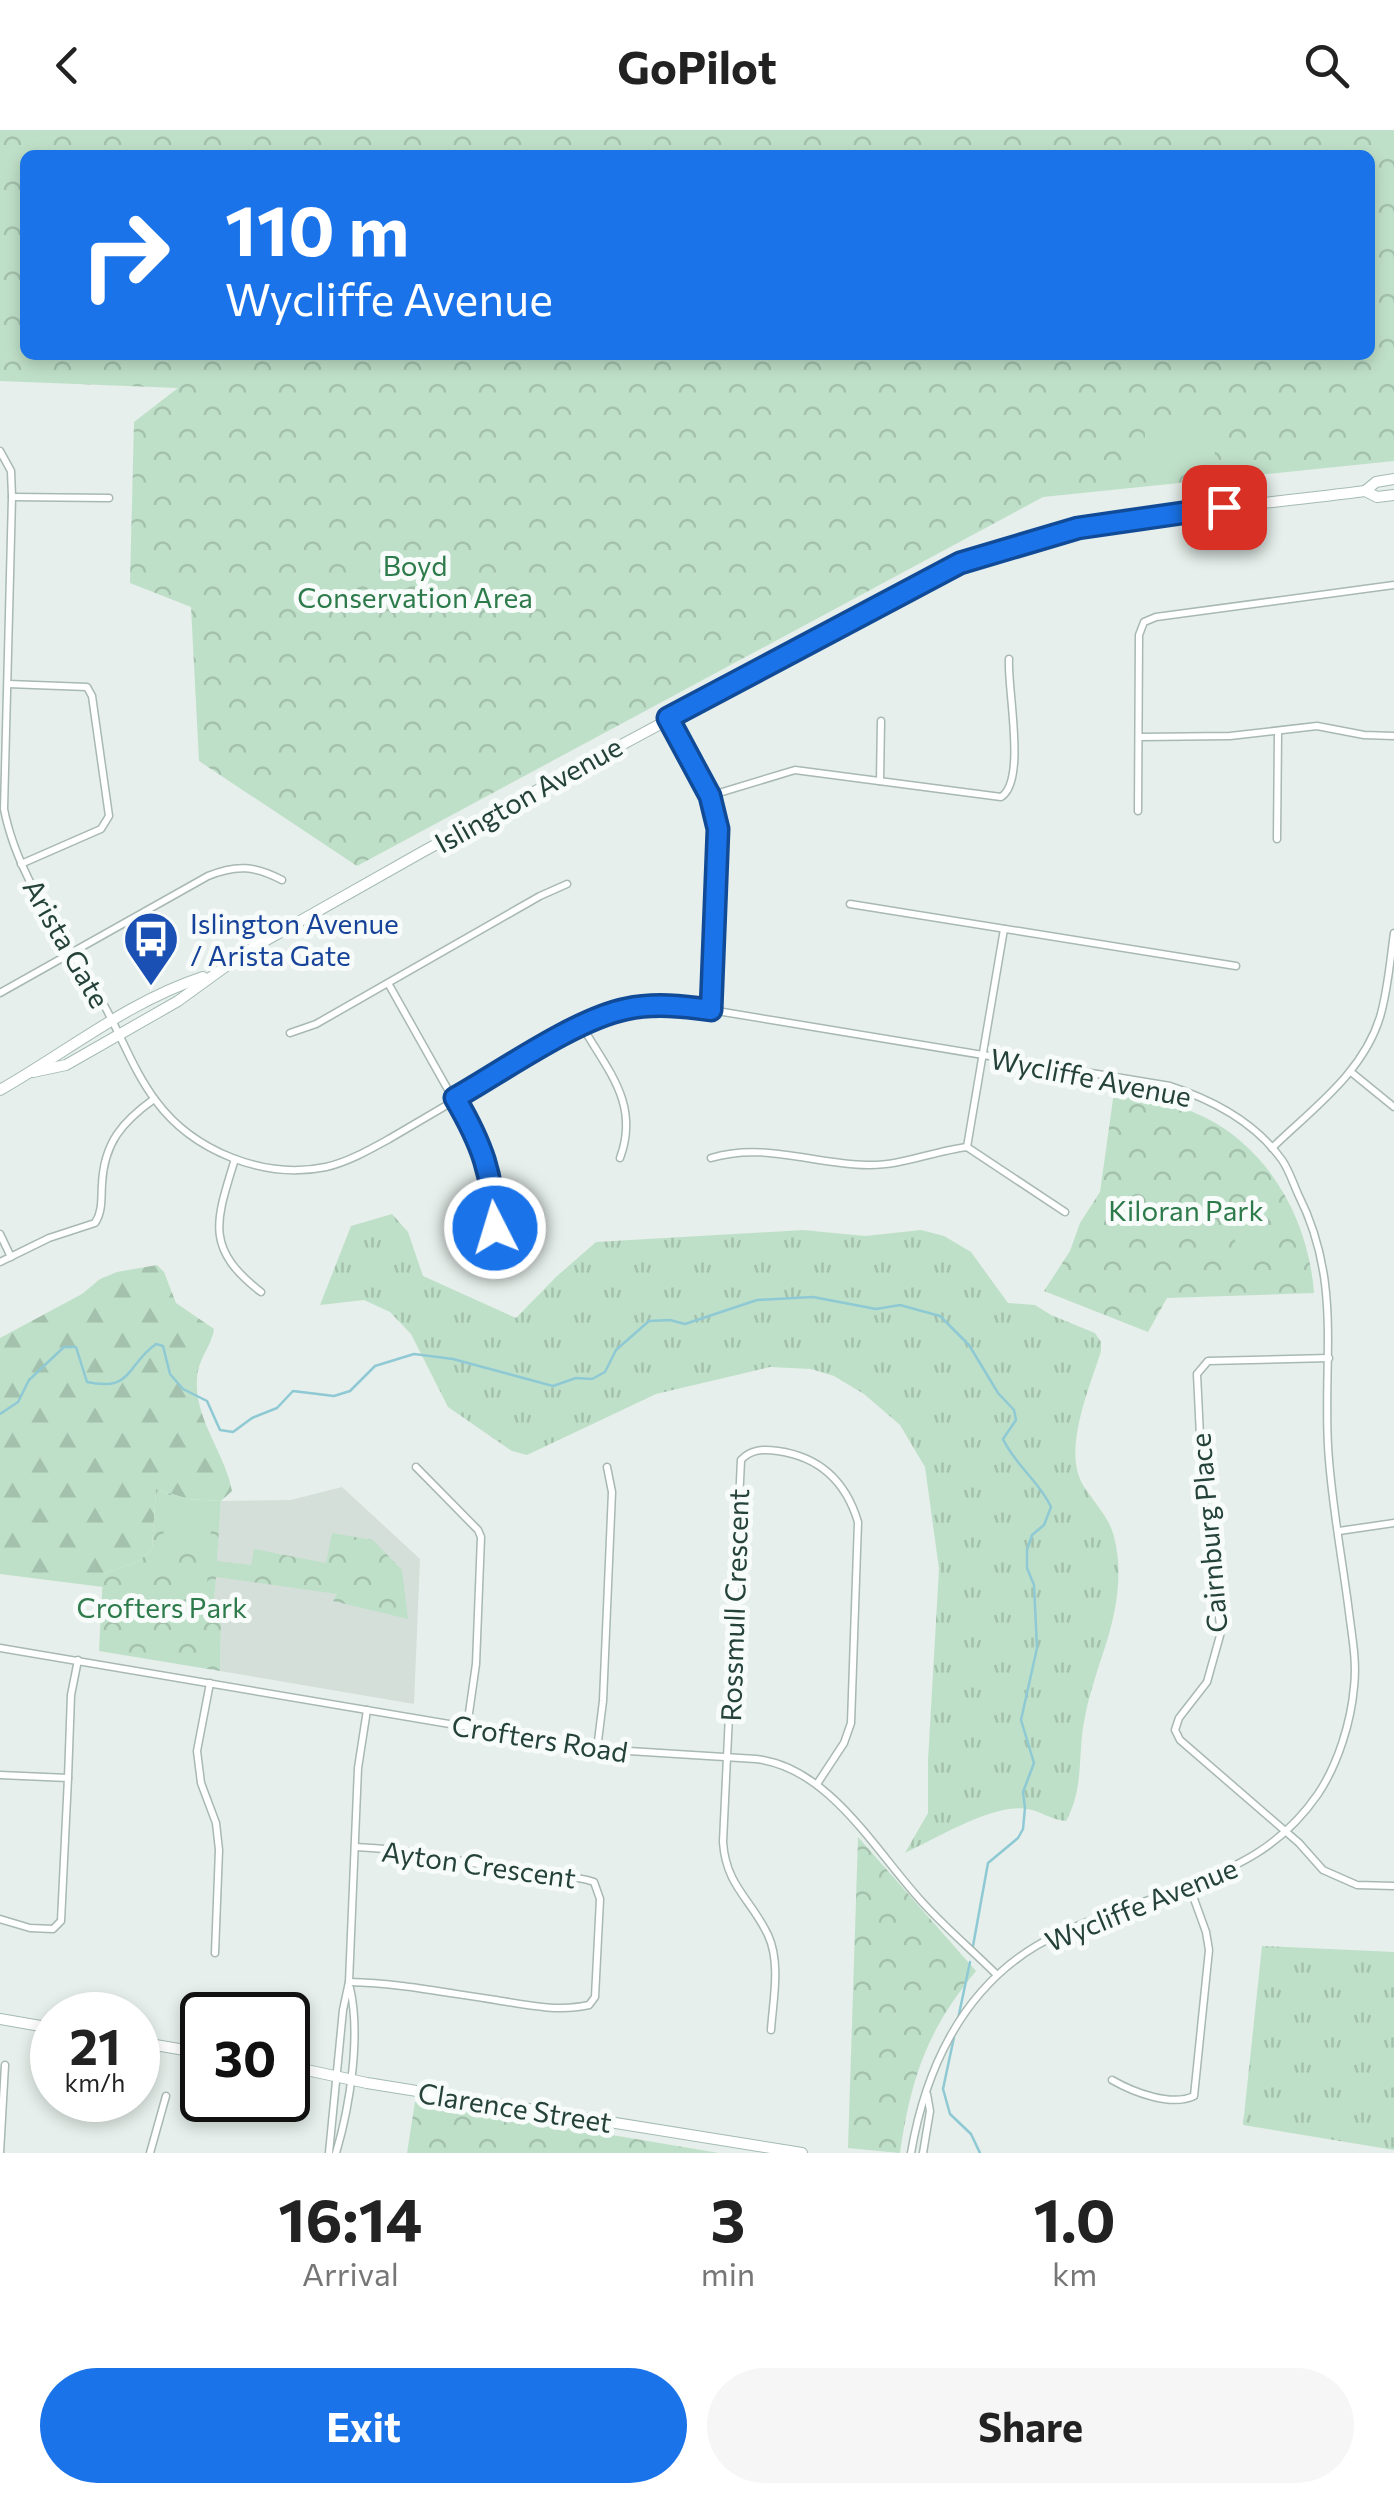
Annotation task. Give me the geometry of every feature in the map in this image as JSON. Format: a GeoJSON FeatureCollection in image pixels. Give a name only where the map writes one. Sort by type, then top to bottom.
{"type":"FeatureCollection","features":[{"type":"Feature","properties":{"kind":"main road","name":"Islington Avenue"},"geometry":{"type":"LineString","coordinates":[[33,1072],[66,1065],[424,850],[904,590],[992,551],[1124,520],[1366,491],[1376,482],[1394,479]]}},
{"type":"Feature","properties":{"kind":"main road","name":"Islington Avenue"},"geometry":{"type":"LineString","coordinates":[[1366,491],[1377,497],[1394,495]]}},
{"type":"Feature","properties":{"kind":"main road","name":"Islington Avenue"},"geometry":{"type":"LineString","coordinates":[[0,1090],[33,1072],[59,1051],[170,988],[212,974]]}},
{"type":"Feature","properties":{"kind":"main road"},"geometry":{"type":"LineString","coordinates":[[0,2019],[30,2024]]}},
{"type":"Feature","properties":{"kind":"main road","name":"Clarence Street"},"geometry":{"type":"LineString","coordinates":[[310,2070],[802,2153]]}},
{"type":"Feature","properties":{"kind":"street","name":"Arista Gate"},"geometry":{"type":"LineString","coordinates":[[0,452],[11,470],[12,497],[4,809],[20,864],[118,1035]]}},
{"type":"Feature","properties":{"kind":"street"},"geometry":{"type":"LineString","coordinates":[[12,497],[110,498]]}},
{"type":"Feature","properties":{"kind":"street"},"geometry":{"type":"LineString","coordinates":[[1138,811],[1139,635],[1144,622],[1156,617],[1394,586]]}},
{"type":"Feature","properties":{"kind":"street"},"geometry":{"type":"LineString","coordinates":[[710,796],[795,770],[1001,798],[1010,788],[1015,742],[1008,660]]}},
{"type":"Feature","properties":{"kind":"street"},"geometry":{"type":"LineString","coordinates":[[8,684],[86,687],[92,696],[109,816],[101,829],[20,864]]}},
{"type":"Feature","properties":{"kind":"street"},"geometry":{"type":"LineString","coordinates":[[668,718],[710,796],[718,835],[711,1010]]}},
{"type":"Feature","properties":{"kind":"street"},"geometry":{"type":"LineString","coordinates":[[880,721],[880,781]]}},
{"type":"Feature","properties":{"kind":"street"},"geometry":{"type":"LineString","coordinates":[[1140,737],[1230,736],[1332,726],[1364,735],[1394,736]]}},
{"type":"Feature","properties":{"kind":"street"},"geometry":{"type":"LineString","coordinates":[[1277,839],[1278,732]]}},
{"type":"Feature","properties":{"kind":"street"},"geometry":{"type":"LineString","coordinates":[[0,993],[220,871],[245,866],[282,880]]}},
{"type":"Feature","properties":{"kind":"street"},"geometry":{"type":"LineString","coordinates":[[290,1033],[316,1024],[567,884]]}},
{"type":"Feature","properties":{"kind":"street"},"geometry":{"type":"LineString","coordinates":[[850,904],[1236,966]]}},
{"type":"Feature","properties":{"kind":"street"},"geometry":{"type":"LineString","coordinates":[[967,1147],[1004,929]]}},
{"type":"Feature","properties":{"kind":"street"},"geometry":{"type":"LineString","coordinates":[[1272,1148],[1351,1072],[1369,1044],[1381,1013],[1394,932]]}},
{"type":"Feature","properties":{"kind":"street"},"geometry":{"type":"LineString","coordinates":[[388,983],[487,1159],[495,1228]]}},
{"type":"Feature","properties":{"kind":"street","name":"Wycliffe Avenue"},"geometry":{"type":"LineString","coordinates":[[118,1035],[154,1099],[185,1132],[235,1159],[298,1171],[359,1156],[612,1012],[673,1006],[1144,1081],[1186,1091],[1234,1115],[1283,1162],[1312,1221],[1325,1268],[1328,1446],[1355,1649],[1354,1688],[1336,1759],[1319,1792],[1284,1831],[1244,1863],[1039,1944],[997,1975],[976,1997],[950,2036],[919,2109],[911,2153]]}},
{"type":"Feature","properties":{"kind":"street"},"geometry":{"type":"LineString","coordinates":[[582,1026],[625,1105],[628,1136],[620,1158]]}},
{"type":"Feature","properties":{"kind":"street"},"geometry":{"type":"LineString","coordinates":[[1351,1072],[1394,1107]]}},
{"type":"Feature","properties":{"kind":"street"},"geometry":{"type":"LineString","coordinates":[[0,1262],[49,1238],[95,1222],[100,1212],[108,1146],[122,1125],[154,1099]]}},
{"type":"Feature","properties":{"kind":"street"},"geometry":{"type":"LineString","coordinates":[[711,1158],[735,1150],[761,1151],[866,1166],[967,1147],[1065,1212]]}},
{"type":"Feature","properties":{"kind":"street"},"geometry":{"type":"LineString","coordinates":[[235,1159],[218,1222],[222,1252],[236,1273],[261,1292]]}},
{"type":"Feature","properties":{"kind":"street"},"geometry":{"type":"LineString","coordinates":[[0,1234],[11,1257]]}},
{"type":"Feature","properties":{"kind":"street","name":"Cairnburg Place"},"geometry":{"type":"LineString","coordinates":[[1284,1831],[1180,1740],[1175,1730],[1179,1718],[1207,1682],[1221,1632],[1203,1498],[1197,1374],[1208,1360],[1329,1358]]}},
{"type":"Feature","properties":{"kind":"street","name":"Rossmull Crescent"},"geometry":{"type":"LineString","coordinates":[[728,1758],[740,1460],[756,1450],[804,1456],[826,1469],[847,1493],[858,1522],[851,1724],[844,1743],[818,1784]]}},
{"type":"Feature","properties":{"kind":"street"},"geometry":{"type":"LineString","coordinates":[[416,1467],[481,1537],[476,1664],[466,1728]]}},
{"type":"Feature","properties":{"kind":"street"},"geometry":{"type":"LineString","coordinates":[[597,1750],[603,1701],[612,1492],[607,1467]]}},
{"type":"Feature","properties":{"kind":"street"},"geometry":{"type":"LineString","coordinates":[[1339,1531],[1394,1524]]}},
{"type":"Feature","properties":{"kind":"street","name":"Crofters Road"},"geometry":{"type":"LineString","coordinates":[[0,1648],[597,1750],[770,1761],[818,1784],[924,1904],[997,1975]]}},
{"type":"Feature","properties":{"kind":"street"},"geometry":{"type":"LineString","coordinates":[[0,1920],[42,1929],[53,1929],[60,1921],[71,1694],[78,1660]]}},
{"type":"Feature","properties":{"kind":"street"},"geometry":{"type":"LineString","coordinates":[[210,1683],[197,1751],[201,1783],[216,1823],[219,1850],[214,1953]]}},
{"type":"Feature","properties":{"kind":"street"},"geometry":{"type":"LineString","coordinates":[[332,2153],[348,1982],[359,1757],[367,1710]]}},
{"type":"Feature","properties":{"kind":"street"},"geometry":{"type":"LineString","coordinates":[[728,1758],[724,1857],[731,1880],[772,1945],[775,1970],[771,2030]]}},
{"type":"Feature","properties":{"kind":"street"},"geometry":{"type":"LineString","coordinates":[[0,1775],[68,1778]]}},
{"type":"Feature","properties":{"kind":"street"},"geometry":{"type":"LineString","coordinates":[[1284,1831],[1323,1870],[1339,1879],[1357,1885],[1394,1886]]}},
{"type":"Feature","properties":{"kind":"street","name":"Ayton Crescent"},"geometry":{"type":"LineString","coordinates":[[348,1982],[392,1984],[540,2006],[589,2005],[595,1997],[600,1899],[594,1882],[396,1849],[355,1847]]}},
{"type":"Feature","properties":{"kind":"street"},"geometry":{"type":"LineString","coordinates":[[1112,2080],[1134,2092],[1184,2100],[1194,2096],[1209,1950],[1189,1885]]}},
{"type":"Feature","properties":{"kind":"street"},"geometry":{"type":"LineString","coordinates":[[332,2153],[350,2079],[355,2008],[348,1982]]}},
{"type":"Feature","properties":{"kind":"street"},"geometry":{"type":"LineString","coordinates":[[0,2153],[5,2065]]}},
{"type":"Feature","properties":{"kind":"street","name":"Wycliffe Avenue"},"geometry":{"type":"LineString","coordinates":[[923,2153],[930,2111],[927,2093]]}},
{"type":"Feature","properties":{"kind":"street"},"geometry":{"type":"LineString","coordinates":[[150,2153],[166,2096]]}},
{"type":"Feature","properties":{"kind":"shaded area"},"geometry":{"type":"Polygon","coordinates":[[[342,1487],[420,1559],[414,1704],[220,1671],[221,1622],[213,1615],[221,1501],[291,1500],[342,1487]]]}},
{"type":"Feature","properties":{"kind":"green space","name":"Boyd Conservation Area"},"geometry":{"type":"Polygon","coordinates":[[[0,130],[1394,130],[1394,461],[1043,497],[357,866],[199,761],[191,607],[130,583],[134,422],[178,388],[0,381],[0,130]]]}},
{"type":"Feature","properties":{"kind":"green space"},"geometry":{"type":"Polygon","coordinates":[[[1214,425],[1215,464],[1145,469],[1145,430],[1214,425]]]}},
{"type":"Feature","properties":{"kind":"green space","name":"Kiloran Park"},"geometry":{"type":"Polygon","coordinates":[[[1114,1092],[1193,1112],[1248,1148],[1282,1190],[1294,1215],[1311,1266],[1314,1293],[1167,1298],[1148,1332],[1044,1291],[1100,1192],[1114,1092]]]}},
{"type":"Feature","properties":{"kind":"green space"},"geometry":{"type":"Polygon","coordinates":[[[392,1214],[408,1232],[423,1276],[516,1318],[596,1242],[803,1230],[865,1236],[921,1230],[944,1236],[971,1252],[1008,1303],[1035,1305],[1095,1333],[1101,1351],[1080,1418],[1075,1454],[1083,1485],[1114,1535],[1118,1582],[1112,1622],[1085,1717],[1076,1795],[1066,1821],[1027,1809],[998,1811],[905,1853],[928,1813],[939,1569],[925,1467],[900,1425],[864,1394],[834,1376],[811,1369],[770,1367],[656,1394],[527,1455],[512,1451],[448,1407],[411,1334],[390,1312],[364,1300],[320,1305],[351,1226],[392,1214]]]}},
{"type":"Feature","properties":{"kind":"green space"},"geometry":{"type":"Polygon","coordinates":[[[1252,1215],[1260,1246],[1238,1252],[1230,1220],[1252,1215]]]}},
{"type":"Feature","properties":{"kind":"green space"},"geometry":{"type":"Polygon","coordinates":[[[157,1265],[164,1272],[176,1303],[214,1329],[198,1372],[197,1394],[232,1491],[221,1501],[188,1499],[156,1489],[152,1549],[139,1561],[103,1574],[103,1587],[0,1574],[0,1338],[82,1294],[100,1279],[157,1265]]]}},
{"type":"Feature","properties":{"kind":"green space","name":"Crofters Park"},"geometry":{"type":"Polygon","coordinates":[[[156,1489],[188,1499],[221,1501],[217,1561],[251,1565],[254,1549],[326,1563],[332,1533],[373,1540],[402,1570],[408,1619],[333,1601],[337,1594],[216,1577],[213,1614],[221,1622],[220,1671],[99,1651],[103,1574],[139,1561],[152,1549],[156,1489]]]}},
{"type":"Feature","properties":{"kind":"green space"},"geometry":{"type":"Polygon","coordinates":[[[167,1505],[212,1510],[210,1548],[162,1545],[167,1505]]]}},
{"type":"Feature","properties":{"kind":"green space"},"geometry":{"type":"Polygon","coordinates":[[[172,1564],[208,1566],[207,1586],[171,1583],[172,1564]]]}},
{"type":"Feature","properties":{"kind":"green space"},"geometry":{"type":"Polygon","coordinates":[[[858,1837],[976,1971],[945,2014],[924,2056],[900,2153],[848,2148],[858,1837]]]}},
{"type":"Feature","properties":{"kind":"green space"},"geometry":{"type":"Polygon","coordinates":[[[1262,1946],[1394,1952],[1394,2150],[1243,2125],[1262,1946]]]}},
{"type":"Feature","properties":{"kind":"green space"},"geometry":{"type":"Polygon","coordinates":[[[415,2102],[719,2153],[407,2153],[415,2102]]]}},
{"type":"Feature","properties":{"kind":"waterway"},"geometry":{"type":"LineString","coordinates":[[0,1414],[18,1402],[29,1380],[64,1347],[76,1347],[87,1382],[102,1384],[121,1380],[146,1352],[156,1344],[163,1346],[170,1374],[183,1389],[207,1401],[220,1430],[233,1432],[252,1418],[277,1408],[293,1391],[334,1396],[350,1391],[375,1366],[414,1354],[453,1359],[553,1386],[576,1378],[592,1379],[605,1372],[616,1350],[649,1321],[685,1324],[757,1300],[813,1297],[876,1309],[900,1305],[940,1316],[969,1345],[998,1393],[1014,1410],[1016,1420],[1003,1439],[1051,1507],[1027,1550],[1027,1568],[1034,1585],[1037,1648],[1021,1720],[1034,1763],[1023,1792],[1023,1829],[988,1863],[973,1946]]}},
{"type":"Feature","properties":{"kind":"waterway"},"geometry":{"type":"LineString","coordinates":[[958,2019],[970,1962]]}},
{"type":"Feature","properties":{"kind":"waterway"},"geometry":{"type":"LineString","coordinates":[[954,2037],[943,2089],[950,2114],[971,2134],[980,2153]]}},
{"type":"Feature","properties":{"kind":"place","name":"Islington Avenue / Arista Gate"},"geometry":{"type":"Point","coordinates":[151,988]}},
{"type":"Feature","properties":{"kind":"route"},"geometry":{"type":"LineString","coordinates":[[495,1228],[487,1159],[455,1098],[612,1012],[655,1006],[711,1010],[718,829],[710,796],[668,718],[960,563],[1078,528],[1224,507]]}}]}
